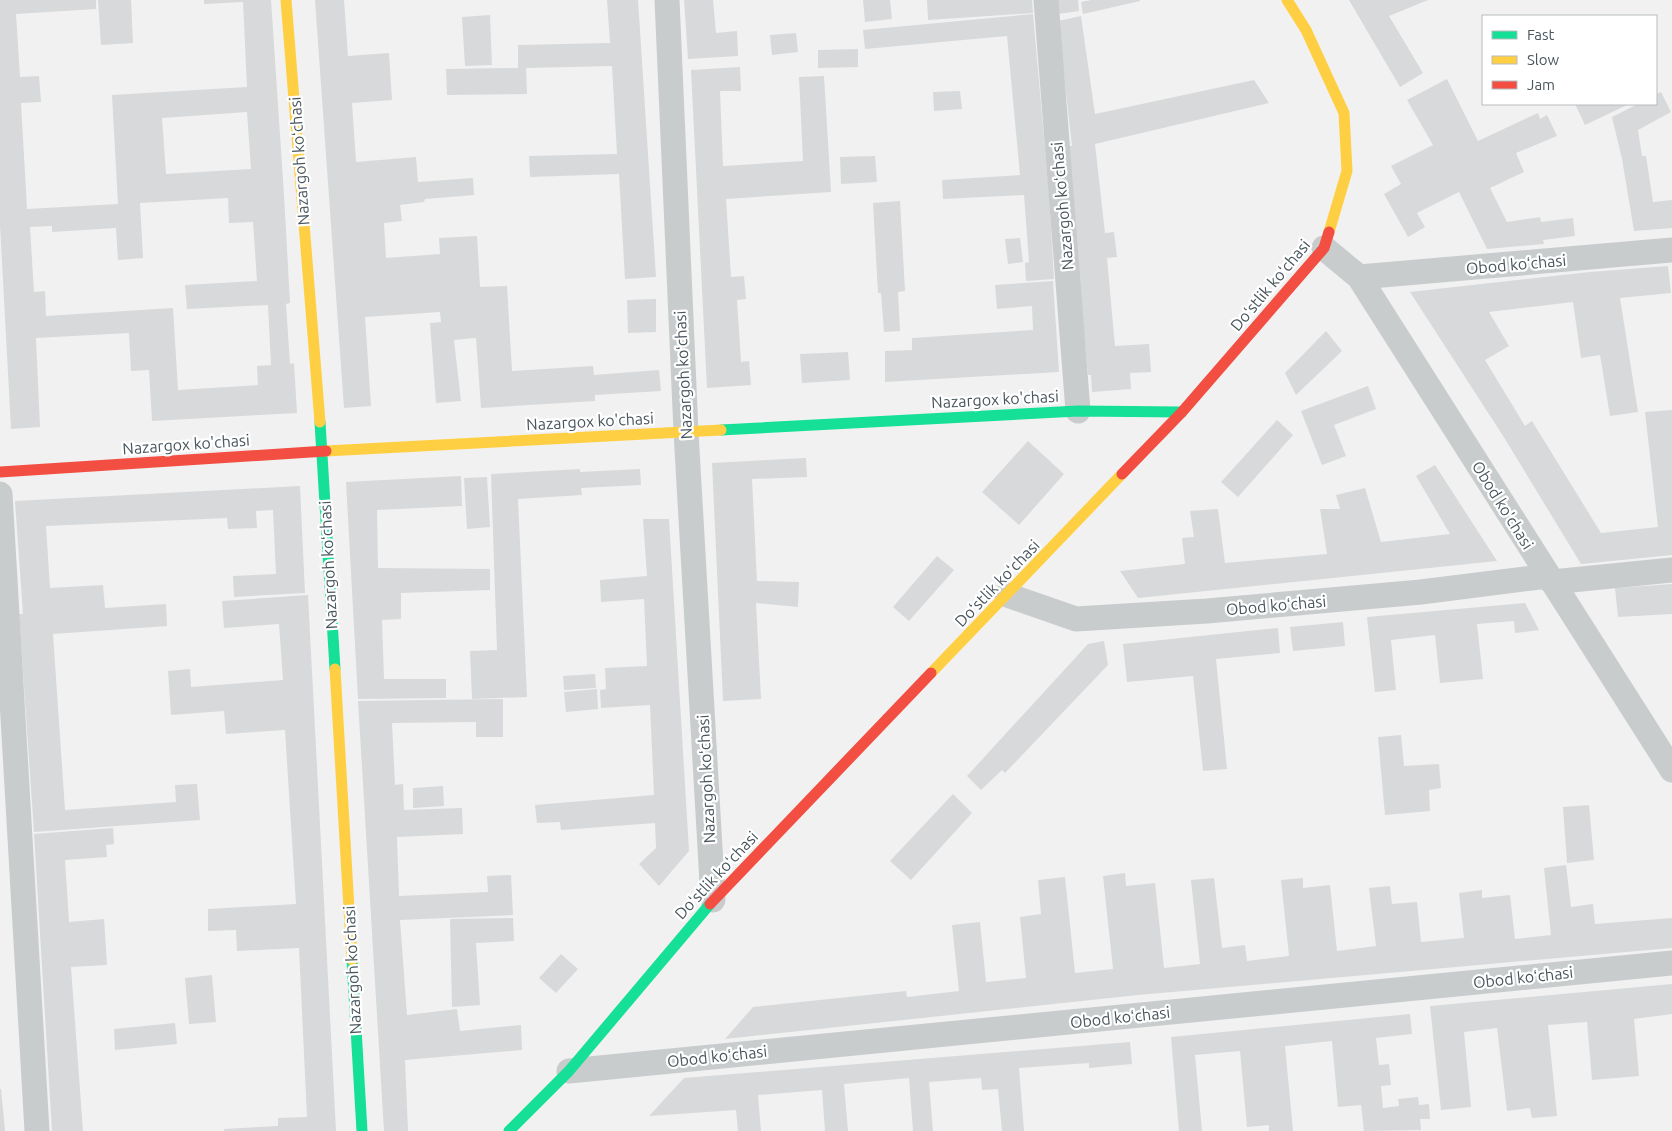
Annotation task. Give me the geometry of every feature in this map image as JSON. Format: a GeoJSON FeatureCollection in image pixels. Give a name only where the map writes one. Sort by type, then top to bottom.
{"type":"FeatureCollection","features":[{"type":"Feature","properties":{"kind":"street","name":"Nazargoh koʻchasi"},"geometry":{"type":"LineString","coordinates":[[286,0],[322,451],[362,1131]]}},
{"type":"Feature","properties":{"kind":"street","name":"Nazargoh koʻchasi"},"geometry":{"type":"LineString","coordinates":[[667,0],[686,432],[713,900]]}},
{"type":"Feature","properties":{"kind":"street","name":"Nazargoh koʻchasi"},"geometry":{"type":"LineString","coordinates":[[1046,0],[1078,411]]}},
{"type":"Feature","properties":{"kind":"street","name":"Doʻstlik koʻchasi"},"geometry":{"type":"LineString","coordinates":[[509,1131],[569,1071],[713,900],[1182,412],[1324,248],[1348,171],[1344,113],[1306,30],[1287,0]]}},
{"type":"Feature","properties":{"kind":"street","name":"Obod ko'chasi"},"geometry":{"type":"LineString","coordinates":[[1324,248],[1359,277],[1672,770]]}},
{"type":"Feature","properties":{"kind":"street","name":"Obod koʻchasi"},"geometry":{"type":"LineString","coordinates":[[1359,277],[1672,250]]}},
{"type":"Feature","properties":{"kind":"street","name":"Nazargox ko'chasi"},"geometry":{"type":"LineString","coordinates":[[0,472],[322,451],[1078,411],[1182,412]]}},
{"type":"Feature","properties":{"kind":"street"},"geometry":{"type":"LineString","coordinates":[[0,494],[37,1131]]}},
{"type":"Feature","properties":{"kind":"street","name":"Obod koʻchasi"},"geometry":{"type":"LineString","coordinates":[[1007,595],[1076,619],[1207,611],[1550,579],[1672,570]]}},
{"type":"Feature","properties":{"kind":"street","name":"Obod koʻchasi"},"geometry":{"type":"LineString","coordinates":[[569,1071],[1672,963]]}},
{"type":"Feature","properties":{"kind":"building"},"geometry":{"type":"Polygon","coordinates":[[[0,0],[96,0],[96,9],[16,14],[20,77],[39,76],[41,102],[21,103],[27,209],[118,204],[112,95],[247,87],[243,2],[204,4],[204,0],[271,0],[290,303],[286,304],[290,364],[294,363],[297,413],[152,421],[149,370],[131,371],[129,333],[36,338],[40,427],[11,429],[0,225],[0,0]],[[247,112],[162,118],[166,174],[251,169],[247,112]],[[228,198],[140,203],[143,258],[118,260],[116,228],[52,232],[52,226],[30,227],[34,292],[45,291],[46,316],[173,308],[178,390],[258,385],[257,366],[271,365],[268,305],[187,309],[185,285],[257,281],[253,222],[229,223],[228,198]]]}},
{"type":"Feature","properties":{"kind":"building"},"geometry":{"type":"Polygon","coordinates":[[[98,0],[131,0],[133,43],[101,45],[98,0]]]}},
{"type":"Feature","properties":{"kind":"building"},"geometry":{"type":"Polygon","coordinates":[[[315,0],[344,0],[348,56],[389,53],[392,100],[352,103],[356,162],[416,157],[418,182],[473,178],[474,195],[425,199],[424,202],[400,205],[402,221],[384,223],[386,258],[440,254],[439,238],[477,236],[480,287],[507,286],[512,371],[593,366],[594,375],[659,370],[661,391],[595,395],[595,401],[481,408],[476,338],[454,340],[461,401],[436,403],[430,323],[441,322],[440,312],[365,317],[371,406],[344,408],[315,0]]]}},
{"type":"Feature","properties":{"kind":"building"},"geometry":{"type":"Polygon","coordinates":[[[607,0],[638,0],[656,277],[625,279],[619,174],[530,177],[529,156],[617,154],[612,66],[526,68],[527,94],[447,95],[446,69],[518,68],[518,45],[610,43],[607,0]]]}},
{"type":"Feature","properties":{"kind":"building"},"geometry":{"type":"Polygon","coordinates":[[[684,0],[713,0],[716,33],[737,31],[738,56],[688,59],[684,0]]]}},
{"type":"Feature","properties":{"kind":"building"},"geometry":{"type":"Polygon","coordinates":[[[863,0],[890,0],[892,19],[865,22],[863,0]]]}},
{"type":"Feature","properties":{"kind":"building"},"geometry":{"type":"Polygon","coordinates":[[[927,0],[1032,0],[1033,13],[928,20],[927,0]]]}},
{"type":"Feature","properties":{"kind":"building"},"geometry":{"type":"Polygon","coordinates":[[[1057,0],[1078,0],[1079,11],[1058,14],[1057,0]]]}},
{"type":"Feature","properties":{"kind":"building"},"geometry":{"type":"Polygon","coordinates":[[[1091,0],[1140,1],[1083,14],[1081,2],[1091,0]]]}},
{"type":"Feature","properties":{"kind":"building"},"geometry":{"type":"Polygon","coordinates":[[[1349,0],[1428,0],[1389,16],[1423,73],[1400,87],[1349,0]]]}},
{"type":"Feature","properties":{"kind":"building"},"geometry":{"type":"Polygon","coordinates":[[[1033,14],[1049,194],[1054,279],[1026,281],[1025,263],[1029,262],[1024,195],[943,199],[942,180],[1020,175],[1007,36],[865,49],[863,30],[1033,14]]]}},
{"type":"Feature","properties":{"kind":"building"},"geometry":{"type":"Polygon","coordinates":[[[490,15],[492,65],[465,66],[462,17],[490,15]]]}},
{"type":"Feature","properties":{"kind":"building"},"geometry":{"type":"Polygon","coordinates":[[[1081,16],[1095,114],[1254,80],[1269,103],[1095,144],[1105,233],[1114,232],[1117,257],[1107,258],[1115,346],[1149,344],[1151,372],[1130,373],[1131,389],[1092,392],[1091,375],[1088,375],[1066,146],[1072,146],[1058,21],[1081,16]]]}},
{"type":"Feature","properties":{"kind":"building"},"geometry":{"type":"Polygon","coordinates":[[[796,33],[798,52],[772,55],[770,35],[796,33]]]}},
{"type":"Feature","properties":{"kind":"building"},"geometry":{"type":"Polygon","coordinates":[[[858,49],[858,67],[818,68],[818,50],[858,49]]]}},
{"type":"Feature","properties":{"kind":"building"},"geometry":{"type":"Polygon","coordinates":[[[740,67],[741,91],[720,91],[723,166],[803,161],[799,77],[824,76],[831,192],[726,199],[731,277],[744,276],[746,299],[737,300],[741,362],[749,361],[751,385],[707,388],[691,70],[740,67]]]}},
{"type":"Feature","properties":{"kind":"building"},"geometry":{"type":"Polygon","coordinates":[[[1447,79],[1478,141],[1538,113],[1540,119],[1547,115],[1557,136],[1516,153],[1524,172],[1490,188],[1507,222],[1540,217],[1541,222],[1573,218],[1575,236],[1543,240],[1544,244],[1487,249],[1459,192],[1417,213],[1425,227],[1408,237],[1384,194],[1401,184],[1391,166],[1433,145],[1407,100],[1447,79]]]}},
{"type":"Feature","properties":{"kind":"building"},"geometry":{"type":"Polygon","coordinates":[[[960,91],[962,109],[934,111],[933,92],[960,91]]]}},
{"type":"Feature","properties":{"kind":"building"},"geometry":{"type":"Polygon","coordinates":[[[1661,92],[1671,112],[1638,130],[1642,156],[1646,156],[1653,202],[1672,200],[1672,228],[1634,231],[1622,159],[1612,117],[1636,105],[1657,105],[1657,94],[1661,92]]]}},
{"type":"Feature","properties":{"kind":"building"},"geometry":{"type":"Polygon","coordinates":[[[1575,105],[1627,105],[1585,125],[1575,105]]]}},
{"type":"Feature","properties":{"kind":"building"},"geometry":{"type":"Polygon","coordinates":[[[875,156],[877,182],[841,184],[840,157],[875,156]]]}},
{"type":"Feature","properties":{"kind":"building"},"geometry":{"type":"Polygon","coordinates":[[[900,201],[905,291],[898,292],[900,331],[884,332],[881,293],[878,293],[873,203],[900,201]]]}},
{"type":"Feature","properties":{"kind":"building"},"geometry":{"type":"Polygon","coordinates":[[[1020,238],[1023,262],[1008,264],[1005,239],[1020,238]]]}},
{"type":"Feature","properties":{"kind":"building"},"geometry":{"type":"Polygon","coordinates":[[[1668,266],[1671,293],[1620,298],[1638,412],[1610,416],[1600,355],[1581,358],[1573,302],[1489,312],[1509,346],[1485,360],[1525,426],[1532,421],[1601,533],[1658,527],[1645,412],[1672,410],[1672,555],[1581,564],[1505,439],[1410,292],[1590,272],[1668,266]]]}},
{"type":"Feature","properties":{"kind":"building"},"geometry":{"type":"Polygon","coordinates":[[[1053,281],[1059,372],[885,382],[885,351],[912,350],[912,338],[1033,330],[1032,306],[997,309],[995,285],[1053,281]]]}},
{"type":"Feature","properties":{"kind":"building"},"geometry":{"type":"Polygon","coordinates":[[[656,299],[656,332],[628,333],[627,300],[656,299]]]}},
{"type":"Feature","properties":{"kind":"building"},"geometry":{"type":"Polygon","coordinates":[[[1326,331],[1342,351],[1296,395],[1285,373],[1326,331]]]}},
{"type":"Feature","properties":{"kind":"building"},"geometry":{"type":"Polygon","coordinates":[[[848,352],[850,380],[802,383],[800,354],[848,352]]]}},
{"type":"Feature","properties":{"kind":"building"},"geometry":{"type":"Polygon","coordinates":[[[1368,386],[1376,409],[1334,425],[1346,456],[1322,465],[1301,411],[1368,386]]]}},
{"type":"Feature","properties":{"kind":"building"},"geometry":{"type":"Polygon","coordinates":[[[1277,420],[1293,435],[1238,497],[1221,482],[1277,420]]]}},
{"type":"Feature","properties":{"kind":"building"},"geometry":{"type":"Polygon","coordinates":[[[1028,441],[1064,474],[1019,525],[982,492],[1028,441]]]}},
{"type":"Feature","properties":{"kind":"building"},"geometry":{"type":"Polygon","coordinates":[[[806,458],[807,477],[752,479],[757,581],[799,582],[798,607],[756,603],[761,699],[723,701],[712,463],[806,458]]]}},
{"type":"Feature","properties":{"kind":"building"},"geometry":{"type":"Polygon","coordinates":[[[1435,465],[1497,561],[1138,598],[1120,571],[1185,564],[1182,538],[1194,537],[1190,511],[1218,509],[1225,563],[1327,554],[1320,509],[1340,509],[1336,495],[1365,488],[1381,542],[1450,534],[1416,476],[1435,465]]]}},
{"type":"Feature","properties":{"kind":"building"},"geometry":{"type":"Polygon","coordinates":[[[580,469],[580,472],[640,469],[641,485],[581,488],[582,495],[518,499],[527,697],[472,699],[470,651],[497,650],[491,474],[580,469]]]}},
{"type":"Feature","properties":{"kind":"building"},"geometry":{"type":"Polygon","coordinates":[[[461,476],[462,506],[377,510],[378,568],[490,569],[490,590],[401,593],[401,619],[382,620],[384,679],[446,679],[446,698],[358,699],[346,482],[461,476]]]}},
{"type":"Feature","properties":{"kind":"building"},"geometry":{"type":"Polygon","coordinates":[[[487,477],[490,527],[467,529],[464,478],[487,477]]]}},
{"type":"Feature","properties":{"kind":"building"},"geometry":{"type":"Polygon","coordinates":[[[300,486],[305,593],[234,597],[233,576],[276,574],[273,510],[256,511],[257,528],[228,529],[227,518],[46,526],[50,588],[103,585],[105,608],[166,604],[167,626],[53,634],[65,810],[176,802],[175,785],[197,784],[200,820],[34,832],[19,614],[23,614],[15,501],[300,486]]]}},
{"type":"Feature","properties":{"kind":"building"},"geometry":{"type":"Polygon","coordinates":[[[643,519],[669,519],[689,851],[659,886],[639,864],[656,848],[655,823],[561,830],[560,822],[537,823],[535,805],[654,795],[650,705],[601,708],[600,690],[606,689],[605,668],[647,666],[644,599],[601,602],[600,580],[647,576],[643,519]]]}},
{"type":"Feature","properties":{"kind":"building"},"geometry":{"type":"Polygon","coordinates":[[[937,556],[954,570],[909,621],[893,607],[937,556]]]}},
{"type":"Feature","properties":{"kind":"building"},"geometry":{"type":"Polygon","coordinates":[[[1672,584],[1672,614],[1618,617],[1615,588],[1672,584]]]}},
{"type":"Feature","properties":{"kind":"building"},"geometry":{"type":"Polygon","coordinates":[[[308,595],[336,1131],[224,1131],[224,1129],[278,1126],[278,1118],[307,1117],[299,948],[237,951],[236,930],[208,931],[208,909],[296,904],[285,730],[226,734],[224,711],[171,715],[168,671],[190,669],[191,687],[283,680],[279,624],[224,628],[222,601],[308,595]]]}},
{"type":"Feature","properties":{"kind":"building"},"geometry":{"type":"Polygon","coordinates":[[[1525,603],[1539,630],[1515,633],[1514,621],[1477,624],[1483,679],[1440,683],[1435,635],[1391,640],[1396,690],[1375,692],[1367,617],[1525,603]]]}},
{"type":"Feature","properties":{"kind":"building"},"geometry":{"type":"Polygon","coordinates":[[[1343,622],[1345,646],[1293,651],[1290,627],[1343,622]]]}},
{"type":"Feature","properties":{"kind":"building"},"geometry":{"type":"Polygon","coordinates":[[[1278,628],[1280,653],[1216,659],[1227,769],[1203,771],[1193,676],[1127,682],[1123,644],[1278,628]]]}},
{"type":"Feature","properties":{"kind":"building"},"geometry":{"type":"Polygon","coordinates":[[[1104,641],[1108,665],[1005,773],[1002,770],[981,790],[967,776],[1088,644],[1104,641]]]}},
{"type":"Feature","properties":{"kind":"building"},"geometry":{"type":"Polygon","coordinates":[[[595,674],[596,688],[564,690],[563,676],[595,674]]]}},
{"type":"Feature","properties":{"kind":"building"},"geometry":{"type":"Polygon","coordinates":[[[597,689],[598,709],[566,712],[564,692],[597,689]]]}},
{"type":"Feature","properties":{"kind":"building"},"geometry":{"type":"Polygon","coordinates":[[[503,699],[503,737],[476,737],[476,722],[392,723],[395,785],[403,784],[404,810],[462,808],[463,834],[397,837],[399,896],[488,892],[487,876],[511,875],[513,915],[400,920],[407,1015],[457,1009],[460,1031],[521,1025],[522,1050],[405,1060],[408,1131],[384,1131],[358,701],[503,699]]]}},
{"type":"Feature","properties":{"kind":"building"},"geometry":{"type":"Polygon","coordinates":[[[1401,735],[1404,766],[1439,764],[1441,788],[1429,790],[1430,811],[1385,815],[1378,737],[1401,735]]]}},
{"type":"Feature","properties":{"kind":"building"},"geometry":{"type":"Polygon","coordinates":[[[443,786],[444,806],[413,808],[413,788],[443,786]]]}},
{"type":"Feature","properties":{"kind":"building"},"geometry":{"type":"Polygon","coordinates":[[[953,794],[972,813],[911,880],[890,861],[953,794]]]}},
{"type":"Feature","properties":{"kind":"building"},"geometry":{"type":"Polygon","coordinates":[[[1589,805],[1594,860],[1567,863],[1563,807],[1589,805]]]}},
{"type":"Feature","properties":{"kind":"building"},"geometry":{"type":"Polygon","coordinates":[[[113,828],[114,844],[106,845],[107,857],[65,860],[69,922],[104,919],[107,965],[71,967],[83,1131],[52,1131],[34,834],[113,828]]]}},
{"type":"Feature","properties":{"kind":"building"},"geometry":{"type":"Polygon","coordinates":[[[1566,865],[1571,907],[1593,904],[1595,924],[1672,918],[1672,948],[1138,995],[725,1039],[753,1007],[906,991],[907,997],[959,991],[952,925],[980,922],[986,982],[1026,978],[1020,917],[1041,914],[1038,880],[1065,877],[1075,973],[1113,969],[1103,876],[1125,873],[1126,886],[1155,883],[1164,968],[1200,964],[1191,880],[1214,878],[1222,948],[1245,945],[1247,961],[1289,956],[1281,880],[1303,878],[1303,888],[1330,885],[1337,951],[1376,946],[1369,888],[1390,886],[1392,904],[1417,902],[1421,942],[1464,938],[1459,893],[1482,890],[1482,898],[1510,895],[1515,939],[1551,935],[1544,868],[1566,865]]]}},
{"type":"Feature","properties":{"kind":"building"},"geometry":{"type":"Polygon","coordinates":[[[513,918],[514,941],[476,943],[480,1005],[452,1007],[450,919],[513,918]]]}},
{"type":"Feature","properties":{"kind":"building"},"geometry":{"type":"Polygon","coordinates":[[[561,954],[578,969],[556,993],[539,978],[561,954]]]}},
{"type":"Feature","properties":{"kind":"building"},"geometry":{"type":"Polygon","coordinates":[[[212,975],[216,1022],[189,1024],[185,978],[212,975]]]}},
{"type":"Feature","properties":{"kind":"building"},"geometry":{"type":"Polygon","coordinates":[[[1672,984],[1672,1014],[1634,1019],[1639,1076],[1592,1080],[1587,1022],[1548,1025],[1557,1116],[1532,1118],[1530,1108],[1507,1111],[1497,1028],[1464,1032],[1471,1107],[1441,1110],[1430,1006],[1672,984]]]}},
{"type":"Feature","properties":{"kind":"building"},"geometry":{"type":"Polygon","coordinates":[[[1410,1014],[1412,1034],[1376,1038],[1379,1065],[1389,1064],[1391,1085],[1381,1086],[1383,1108],[1399,1106],[1398,1099],[1418,1097],[1419,1105],[1429,1104],[1430,1119],[1420,1119],[1421,1130],[1364,1131],[1361,1105],[1338,1107],[1332,1041],[1285,1046],[1293,1131],[1269,1131],[1269,1125],[1247,1127],[1240,1051],[1195,1055],[1202,1131],[1179,1131],[1171,1037],[1410,1014]]]}},
{"type":"Feature","properties":{"kind":"building"},"geometry":{"type":"Polygon","coordinates":[[[175,1023],[177,1044],[115,1050],[114,1029],[175,1023]]]}},
{"type":"Feature","properties":{"kind":"building"},"geometry":{"type":"Polygon","coordinates":[[[1130,1042],[1132,1064],[1089,1068],[1089,1063],[1019,1068],[1024,1131],[1002,1131],[998,1089],[982,1090],[981,1078],[929,1082],[933,1131],[913,1131],[909,1078],[844,1084],[848,1131],[825,1131],[822,1090],[758,1095],[761,1131],[738,1131],[736,1110],[649,1116],[684,1078],[1130,1042]]]}},
{"type":"Feature","properties":{"kind":"building"},"geometry":{"type":"Polygon","coordinates":[[[1,1089],[5,1131],[0,1131],[1,1089]]]}},
{"type":"Feature","properties":{"kind":"traffic: fast"},"geometry":{"type":"LineString","coordinates":[[721,430],[1078,411],[1182,412]]}},
{"type":"Feature","properties":{"kind":"traffic: fast"},"geometry":{"type":"LineString","coordinates":[[320,422],[335,669]]}},
{"type":"Feature","properties":{"kind":"traffic: fast"},"geometry":{"type":"LineString","coordinates":[[509,1131],[569,1071],[710,904]]}},
{"type":"Feature","properties":{"kind":"traffic: fast"},"geometry":{"type":"LineString","coordinates":[[352,960],[362,1131]]}},
{"type":"Feature","properties":{"kind":"traffic: slow"},"geometry":{"type":"LineString","coordinates":[[286,0],[320,422]]}},
{"type":"Feature","properties":{"kind":"traffic: slow"},"geometry":{"type":"LineString","coordinates":[[1287,0],[1306,30],[1344,113],[1347,171],[1329,232]]}},
{"type":"Feature","properties":{"kind":"traffic: slow"},"geometry":{"type":"LineString","coordinates":[[326,451],[721,430]]}},
{"type":"Feature","properties":{"kind":"traffic: slow"},"geometry":{"type":"LineString","coordinates":[[931,673],[1122,474]]}},
{"type":"Feature","properties":{"kind":"traffic: slow"},"geometry":{"type":"LineString","coordinates":[[335,669],[352,960]]}},
{"type":"Feature","properties":{"kind":"traffic: jam"},"geometry":{"type":"LineString","coordinates":[[1122,474],[1182,412],[1324,248],[1329,232]]}},
{"type":"Feature","properties":{"kind":"traffic: jam"},"geometry":{"type":"LineString","coordinates":[[0,472],[326,451]]}},
{"type":"Feature","properties":{"kind":"traffic: jam"},"geometry":{"type":"LineString","coordinates":[[710,904],[931,673]]}}]}
